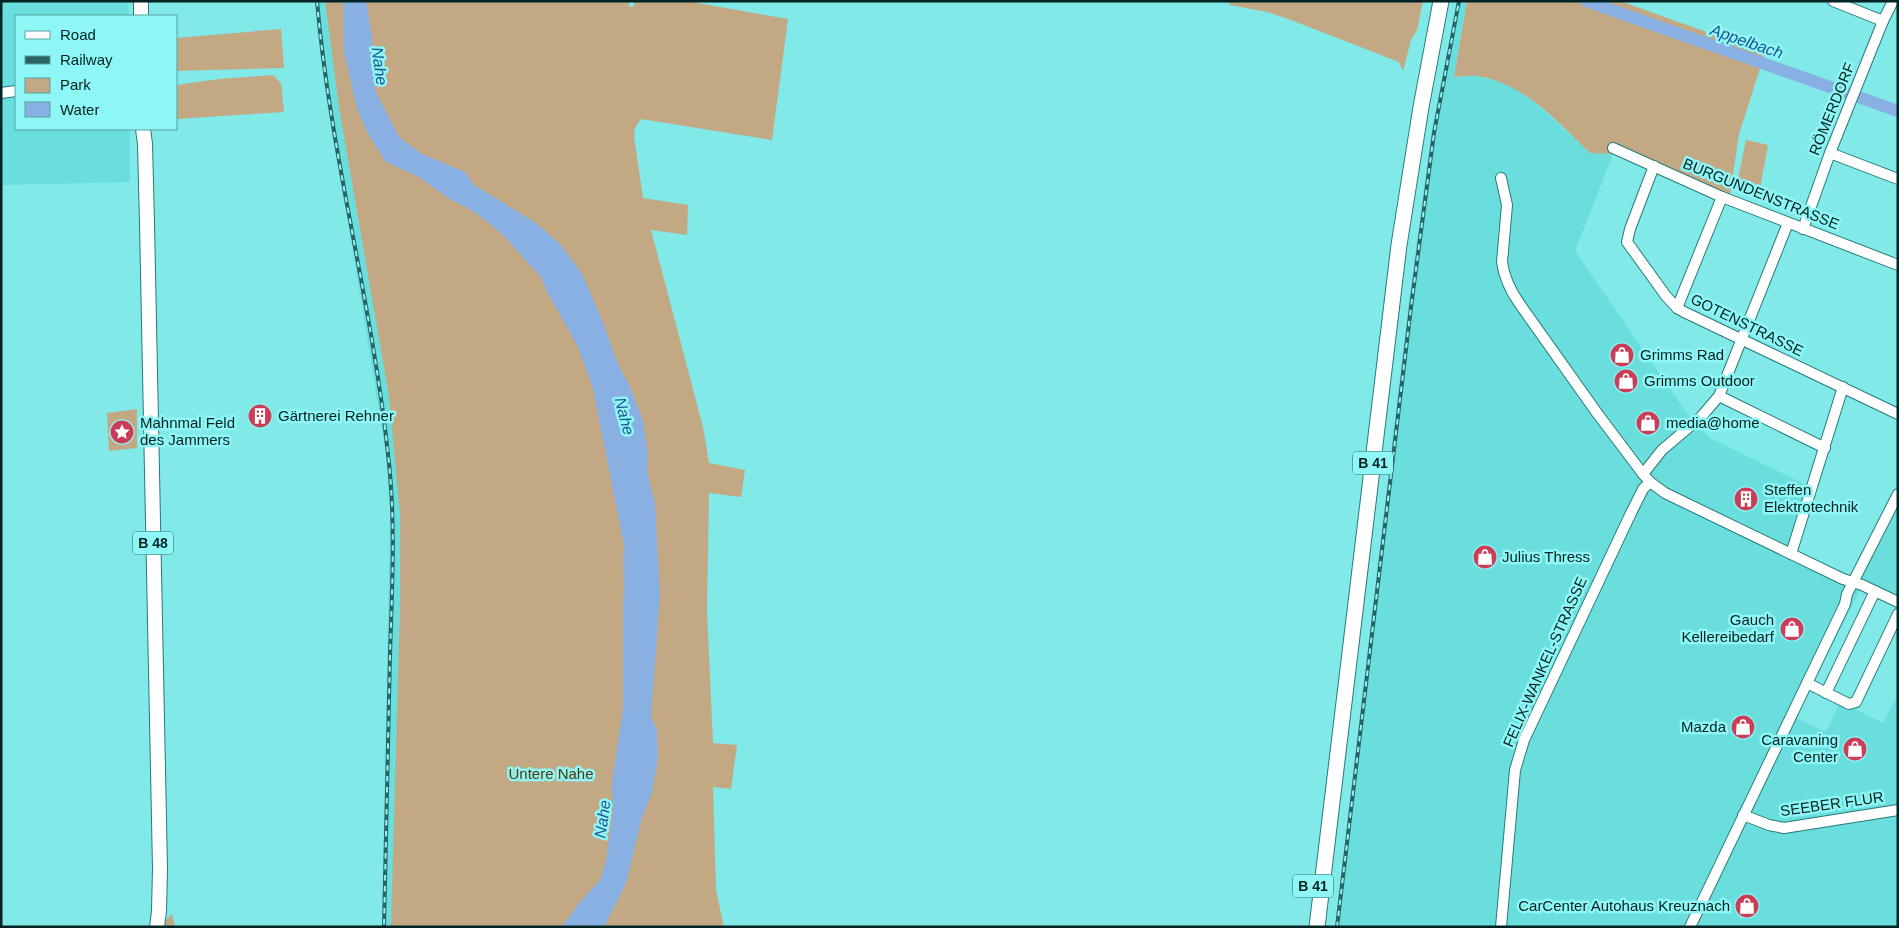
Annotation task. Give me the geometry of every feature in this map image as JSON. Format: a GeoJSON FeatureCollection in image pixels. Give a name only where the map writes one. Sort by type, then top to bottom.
{"type":"FeatureCollection","features":[{"type":"Feature","properties":{"kind":"highway","name":"B 41"},"geometry":{"type":"LineString","coordinates":[[1308,927],[1390,244],[1412,105],[1432,1]]}},
{"type":"Feature","properties":{"kind":"highway","name":"B 41"},"geometry":{"type":"LineString","coordinates":[[1317,927],[1399,245],[1421,107],[1441,1]]}},
{"type":"Feature","properties":{"kind":"main road","name":"B 48"},"geometry":{"type":"LineString","coordinates":[[143,130],[145,144],[160,869],[157,927]]}},
{"type":"Feature","properties":{"kind":"main road","name":"B 48"},"geometry":{"type":"LineString","coordinates":[[145,144],[147,130]]}},
{"type":"Feature","properties":{"kind":"street"},"geometry":{"type":"LineString","coordinates":[[1833,1],[1883,21]]}},
{"type":"Feature","properties":{"kind":"street","name":"RÖMERDORF"},"geometry":{"type":"LineString","coordinates":[[1803,228],[1854,91],[1893,1]]}},
{"type":"Feature","properties":{"kind":"street"},"geometry":{"type":"LineString","coordinates":[[1,93],[15,91]]}},
{"type":"Feature","properties":{"kind":"street","name":"BURGUNDENSTRASSE"},"geometry":{"type":"LineString","coordinates":[[1613,148],[1722,197],[1898,265]]}},
{"type":"Feature","properties":{"kind":"street"},"geometry":{"type":"LineString","coordinates":[[1830,153],[1898,179]]}},
{"type":"Feature","properties":{"kind":"street","name":"GOTENSTRASSE"},"geometry":{"type":"LineString","coordinates":[[1654,166],[1630,229],[1627,242],[1666,296],[1677,308],[1898,414]]}},
{"type":"Feature","properties":{"kind":"street"},"geometry":{"type":"LineString","coordinates":[[1501,178],[1507,205],[1502,262],[1503,271],[1509,286],[1597,413],[1647,478],[1665,493],[1791,554],[1898,602]]}},
{"type":"Feature","properties":{"kind":"street"},"geometry":{"type":"LineString","coordinates":[[1677,308],[1722,197]]}},
{"type":"Feature","properties":{"kind":"street","name":"FELIX-WANKEL-STRASSE"},"geometry":{"type":"LineString","coordinates":[[1501,927],[1515,770],[1524,740],[1647,478],[1662,450],[1701,417],[1719,396],[1788,223]]}},
{"type":"Feature","properties":{"kind":"street"},"geometry":{"type":"LineString","coordinates":[[1791,554],[1843,387]]}},
{"type":"Feature","properties":{"kind":"street"},"geometry":{"type":"LineString","coordinates":[[1719,396],[1825,448]]}},
{"type":"Feature","properties":{"kind":"street"},"geometry":{"type":"LineString","coordinates":[[1690,927],[1846,604],[1853,582],[1898,494]]}},
{"type":"Feature","properties":{"kind":"street"},"geometry":{"type":"LineString","coordinates":[[1826,693],[1875,591]]}},
{"type":"Feature","properties":{"kind":"street"},"geometry":{"type":"LineString","coordinates":[[1807,683],[1849,704],[1856,702],[1898,614]]}},
{"type":"Feature","properties":{"kind":"street","name":"SEEBER FLUR"},"geometry":{"type":"LineString","coordinates":[[1743,815],[1784,828],[1898,810]]}},
{"type":"Feature","properties":{"kind":"shaded area"},"geometry":{"type":"Polygon","coordinates":[[[1,1],[128,1],[129,15],[15,15],[15,130],[130,130],[130,182],[1,185],[1,1]]]}},
{"type":"Feature","properties":{"kind":"shaded area"},"geometry":{"type":"Polygon","coordinates":[[[315,1],[325,1],[339,108],[389,397],[395,453],[400,514],[400,604],[392,927],[382,927],[390,515],[386,454],[330,110],[315,1]]]}},
{"type":"Feature","properties":{"kind":"shaded area"},"geometry":{"type":"Polygon","coordinates":[[[1457,1],[1467,1],[1454,77],[1476,76],[1510,85],[1533,100],[1590,153],[1613,154],[1575,251],[1688,415],[1710,438],[1812,488],[1791,554],[1853,582],[1898,505],[1898,603],[1862,586],[1796,718],[1826,732],[1840,702],[1883,723],[1898,695],[1898,927],[1335,927],[1408,309],[1431,135],[1457,1]]]}},
{"type":"Feature","properties":{"kind":"green space","name":"Untere Nahe"},"geometry":{"type":"Polygon","coordinates":[[[325,1],[629,1],[629,7],[634,6],[634,1],[686,1],[788,19],[772,140],[641,119],[635,128],[634,136],[643,198],[688,205],[687,235],[651,230],[703,427],[709,463],[745,470],[741,497],[709,493],[707,611],[713,743],[737,745],[731,789],[713,787],[716,890],[724,927],[391,927],[400,604],[400,514],[389,397],[339,108],[325,1]]]}},
{"type":"Feature","properties":{"kind":"green space"},"geometry":{"type":"Polygon","coordinates":[[[1230,1],[1423,1],[1417,30],[1411,40],[1403,71],[1399,62],[1291,20],[1267,12],[1229,5],[1230,1]]]}},
{"type":"Feature","properties":{"kind":"green space"},"geometry":{"type":"Polygon","coordinates":[[[1467,1],[1620,1],[1765,53],[1739,134],[1730,195],[1617,145],[1613,154],[1590,153],[1539,105],[1511,87],[1495,80],[1477,76],[1454,77],[1467,1]]]}},
{"type":"Feature","properties":{"kind":"green space"},"geometry":{"type":"Polygon","coordinates":[[[281,29],[284,68],[178,71],[178,38],[281,29]]]}},
{"type":"Feature","properties":{"kind":"green space"},"geometry":{"type":"Polygon","coordinates":[[[273,75],[281,83],[284,112],[178,119],[178,85],[219,79],[273,75]]]}},
{"type":"Feature","properties":{"kind":"green space"},"geometry":{"type":"Polygon","coordinates":[[[1746,140],[1768,145],[1760,188],[1737,183],[1746,140]]]}},
{"type":"Feature","properties":{"kind":"green space"},"geometry":{"type":"Polygon","coordinates":[[[137,409],[137,448],[109,451],[107,413],[137,409]]]}},
{"type":"Feature","properties":{"kind":"green space"},"geometry":{"type":"Polygon","coordinates":[[[172,914],[175,927],[162,927],[163,923],[172,914]]]}},
{"type":"Feature","properties":{"kind":"water","name":"Nahe"},"geometry":{"type":"Polygon","coordinates":[[[343,1],[366,1],[372,37],[375,90],[399,137],[422,154],[465,172],[474,185],[536,223],[561,245],[582,274],[643,421],[648,453],[647,473],[655,502],[660,595],[651,717],[657,730],[658,759],[652,792],[642,818],[626,883],[604,927],[562,927],[580,902],[600,880],[606,860],[613,811],[612,782],[623,709],[624,545],[593,389],[578,347],[546,290],[541,277],[502,234],[476,213],[448,198],[419,177],[386,162],[369,136],[357,109],[344,52],[343,1]]]}},
{"type":"Feature","properties":{"kind":"waterway","name":"Appelbach"},"geometry":{"type":"LineString","coordinates":[[1586,1],[1898,111]]}},
{"type":"Feature","properties":{"kind":"railway"},"geometry":{"type":"LineString","coordinates":[[317,1],[331,115],[381,397],[392,504],[393,555],[384,927]]}},
{"type":"Feature","properties":{"kind":"railway"},"geometry":{"type":"LineString","coordinates":[[1337,927],[1411,307],[1434,133],[1459,1]]}},
{"type":"Feature","properties":{"kind":"place","name":"Grimms Rad"},"geometry":{"type":"Point","coordinates":[1622,355]}},
{"type":"Feature","properties":{"kind":"place","name":"Grimms Outdoor"},"geometry":{"type":"Point","coordinates":[1626,381]}},
{"type":"Feature","properties":{"kind":"place","name":"Gärtnerei Rehner"},"geometry":{"type":"Point","coordinates":[260,416]}},
{"type":"Feature","properties":{"kind":"place","name":"media@home"},"geometry":{"type":"Point","coordinates":[1648,423]}},
{"type":"Feature","properties":{"kind":"place","name":"Mahnmal Feld des Jammers"},"geometry":{"type":"Point","coordinates":[122,432]}},
{"type":"Feature","properties":{"kind":"place","name":"Steffen Elektrotechnik"},"geometry":{"type":"Point","coordinates":[1746,499]}},
{"type":"Feature","properties":{"kind":"place","name":"Julius Thress"},"geometry":{"type":"Point","coordinates":[1485,557]}},
{"type":"Feature","properties":{"kind":"place","name":"Gauch Kellereibedarf"},"geometry":{"type":"Point","coordinates":[1792,629]}},
{"type":"Feature","properties":{"kind":"place","name":"Mazda"},"geometry":{"type":"Point","coordinates":[1743,727]}},
{"type":"Feature","properties":{"kind":"place","name":"Caravaning Center"},"geometry":{"type":"Point","coordinates":[1855,749]}},
{"type":"Feature","properties":{"kind":"place","name":"CarCenter Autohaus Kreuznach"},"geometry":{"type":"Point","coordinates":[1747,906]}}]}
